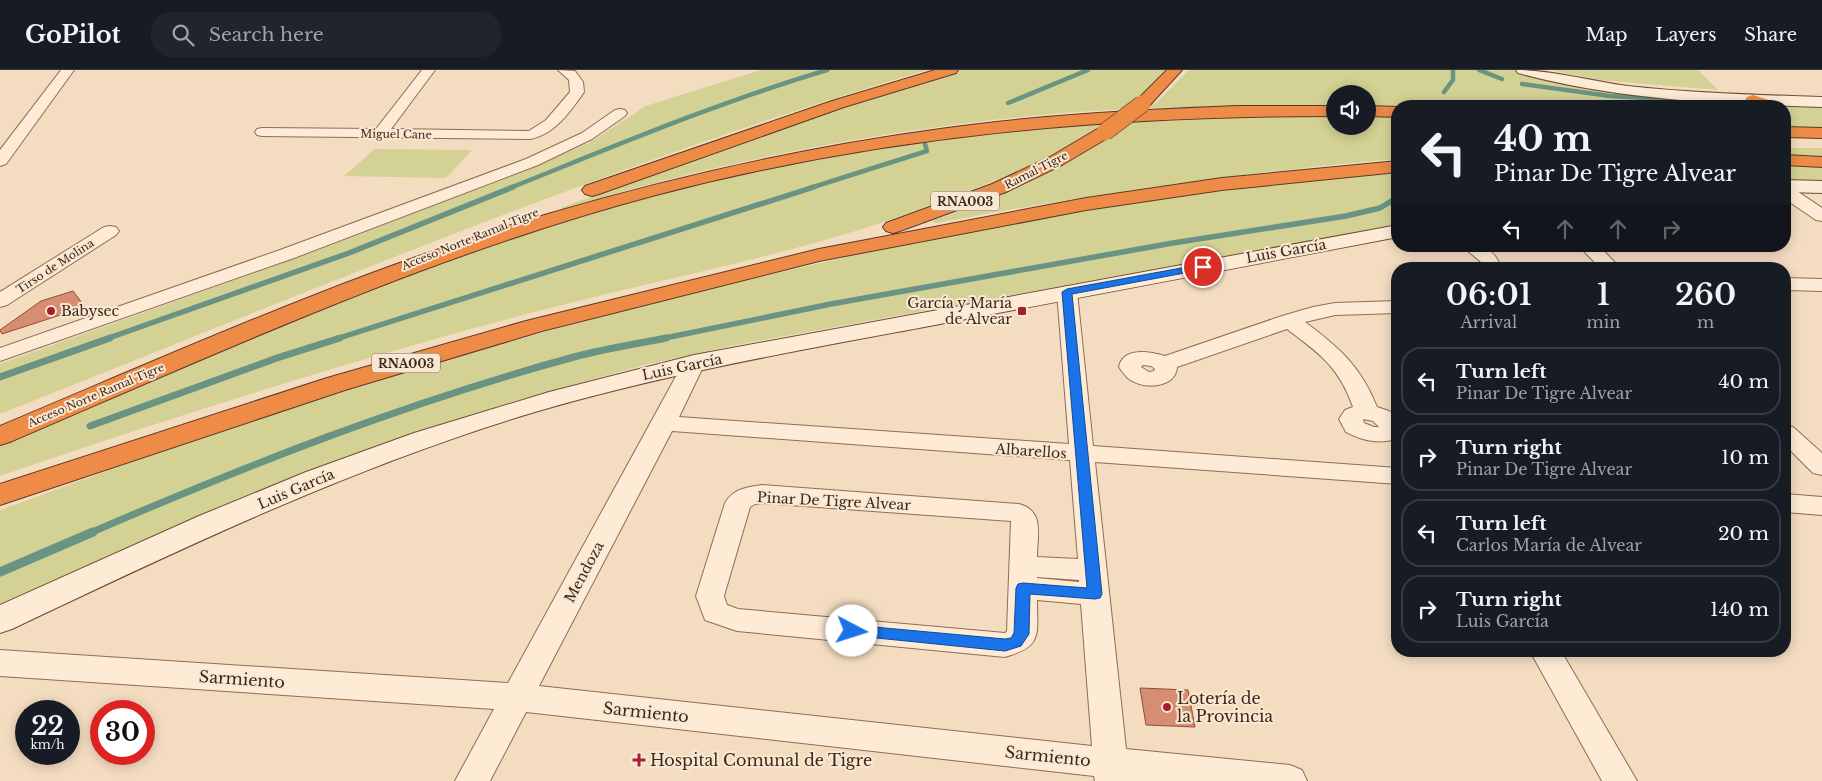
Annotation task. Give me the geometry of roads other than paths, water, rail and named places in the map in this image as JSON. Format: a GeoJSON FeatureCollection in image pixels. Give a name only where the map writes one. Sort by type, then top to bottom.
{"type":"FeatureCollection","features":[{"type":"Feature","properties":{"kind":"highway","name":"Acceso Norte Ramal Tigre"},"geometry":{"type":"LineString","coordinates":[[8,432],[284,315],[556,203],[838,104],[950,70]]}},
{"type":"Feature","properties":{"kind":"highway","name":"Ramal Tigre"},"geometry":{"type":"LineString","coordinates":[[819,255],[999,188],[1056,161],[1105,132],[1142,104],[1175,70]]}},
{"type":"Feature","properties":{"kind":"highway"},"geometry":{"type":"LineString","coordinates":[[284,315],[473,245],[555,218],[672,186],[824,152],[962,131],[1090,117],[1235,111],[1326,111]]}},
{"type":"Feature","properties":{"kind":"highway"},"geometry":{"type":"LineString","coordinates":[[1376,112],[1391,112]]}},
{"type":"Feature","properties":{"kind":"highway"},"geometry":{"type":"LineString","coordinates":[[1791,132],[1822,133]]}},
{"type":"Feature","properties":{"kind":"highway"},"geometry":{"type":"LineString","coordinates":[[1791,145],[1822,145]]}},
{"type":"Feature","properties":{"kind":"highway"},"geometry":{"type":"LineString","coordinates":[[1791,160],[1822,162]]}},
{"type":"Feature","properties":{"kind":"highway"},"geometry":{"type":"LineString","coordinates":[[819,255],[1086,204],[1222,184],[1391,167]]}},
{"type":"Feature","properties":{"kind":"highway","name":"RNA003"},"geometry":{"type":"LineString","coordinates":[[0,495],[336,384],[431,356],[544,324],[819,255]]}},
{"type":"Feature","properties":{"kind":"street"},"geometry":{"type":"LineString","coordinates":[[0,161],[68,70]]}},
{"type":"Feature","properties":{"kind":"street"},"geometry":{"type":"LineString","coordinates":[[380,133],[429,70]]}},
{"type":"Feature","properties":{"kind":"street","name":"Miguel Cane"},"geometry":{"type":"LineString","coordinates":[[262,132],[530,135],[539,133],[547,127],[577,92],[578,85],[576,79],[564,70]]}},
{"type":"Feature","properties":{"kind":"street"},"geometry":{"type":"LineString","coordinates":[[1523,70],[1563,81],[1614,90],[1752,100]]}},
{"type":"Feature","properties":{"kind":"street"},"geometry":{"type":"LineString","coordinates":[[1719,97],[1822,101]]}},
{"type":"Feature","properties":{"kind":"street"},"geometry":{"type":"LineString","coordinates":[[1791,101],[1822,101]]}},
{"type":"Feature","properties":{"kind":"street"},"geometry":{"type":"LineString","coordinates":[[0,355],[287,254],[532,162],[587,136],[620,113]]}},
{"type":"Feature","properties":{"kind":"street"},"geometry":{"type":"LineString","coordinates":[[1791,186],[1822,186]]}},
{"type":"Feature","properties":{"kind":"street"},"geometry":{"type":"LineString","coordinates":[[1791,195],[1822,216]]}},
{"type":"Feature","properties":{"kind":"street","name":"Tirso de Molina"},"geometry":{"type":"LineString","coordinates":[[0,301],[110,231]]}},
{"type":"Feature","properties":{"kind":"street","name":"Luis García"},"geometry":{"type":"LineString","coordinates":[[0,620],[320,478],[424,439],[510,411],[607,383],[694,363],[1391,232]]}},
{"type":"Feature","properties":{"kind":"street"},"geometry":{"type":"LineString","coordinates":[[1480,252],[1490,262]]}},
{"type":"Feature","properties":{"kind":"street"},"geometry":{"type":"LineString","coordinates":[[1497,252],[1507,262]]}},
{"type":"Feature","properties":{"kind":"street"},"geometry":{"type":"LineString","coordinates":[[1594,252],[1605,262]]}},
{"type":"Feature","properties":{"kind":"street"},"geometry":{"type":"LineString","coordinates":[[1791,284],[1822,285]]}},
{"type":"Feature","properties":{"kind":"street"},"geometry":{"type":"LineString","coordinates":[[1067,292],[1111,772]]}},
{"type":"Feature","properties":{"kind":"street"},"geometry":{"type":"LineString","coordinates":[[1163,364],[1313,313],[1335,309],[1391,307]]}},
{"type":"Feature","properties":{"kind":"street"},"geometry":{"type":"LineString","coordinates":[[1289,320],[1329,352],[1345,368],[1355,382],[1367,412]]}},
{"type":"Feature","properties":{"kind":"street","name":"Mendoza"},"geometry":{"type":"LineString","coordinates":[[472,781],[664,423],[694,363]]}},
{"type":"Feature","properties":{"kind":"street","name":"Albarellos"},"geometry":{"type":"LineString","coordinates":[[664,423],[1082,455],[1391,476]]}},
{"type":"Feature","properties":{"kind":"street"},"geometry":{"type":"LineString","coordinates":[[1791,438],[1822,467]]}},
{"type":"Feature","properties":{"kind":"street","name":"Pinar De Tigre Alvear"},"geometry":{"type":"LineString","coordinates":[[762,494],[1019,513],[1024,518],[1023,577],[1022,634],[1016,642],[1005,645],[737,620],[715,612],[710,596],[738,503],[748,496],[762,494]]}},
{"type":"Feature","properties":{"kind":"street"},"geometry":{"type":"LineString","coordinates":[[1791,503],[1822,506]]}},
{"type":"Feature","properties":{"kind":"street"},"geometry":{"type":"LineString","coordinates":[[1023,577],[1094,582]]}},
{"type":"Feature","properties":{"kind":"street"},"geometry":{"type":"LineString","coordinates":[[1548,657],[1620,781]]}},
{"type":"Feature","properties":{"kind":"street","name":"Sarmiento"},"geometry":{"type":"LineString","coordinates":[[0,663],[516,697],[1111,772],[1290,781]]}},
{"type":"Feature","properties":{"kind":"waterway"},"geometry":{"type":"LineString","coordinates":[[510,188],[707,110],[827,70]]}},
{"type":"Feature","properties":{"kind":"waterway"},"geometry":{"type":"LineString","coordinates":[[1008,103],[1088,70]]}},
{"type":"Feature","properties":{"kind":"waterway"},"geometry":{"type":"LineString","coordinates":[[1444,92],[1453,80],[1453,70]]}},
{"type":"Feature","properties":{"kind":"waterway"},"geometry":{"type":"LineString","coordinates":[[1479,70],[1502,79]]}},
{"type":"Feature","properties":{"kind":"waterway"},"geometry":{"type":"LineString","coordinates":[[1522,84],[1610,96],[1684,100]]}},
{"type":"Feature","properties":{"kind":"waterway"},"geometry":{"type":"LineString","coordinates":[[810,188],[927,151],[925,144]]}},
{"type":"Feature","properties":{"kind":"waterway"},"geometry":{"type":"LineString","coordinates":[[106,339],[349,253],[513,187]]}},
{"type":"Feature","properties":{"kind":"waterway"},"geometry":{"type":"LineString","coordinates":[[336,339],[814,187]]}},
{"type":"Feature","properties":{"kind":"waterway"},"geometry":{"type":"LineString","coordinates":[[660,339],[831,304],[1173,243],[1346,216],[1380,208],[1391,201]]}},
{"type":"Feature","properties":{"kind":"waterway"},"geometry":{"type":"LineString","coordinates":[[0,377],[110,338]]}},
{"type":"Feature","properties":{"kind":"waterway"},"geometry":{"type":"LineString","coordinates":[[90,426],[277,358],[340,338]]}},
{"type":"Feature","properties":{"kind":"waterway"},"geometry":{"type":"LineString","coordinates":[[90,533],[268,459],[450,394],[574,357],[666,338]]}},
{"type":"Feature","properties":{"kind":"waterway"},"geometry":{"type":"LineString","coordinates":[[0,572],[93,532]]}},
{"type":"Feature","properties":{"kind":"place","name":"Babysec"},"geometry":{"type":"Point","coordinates":[51,311]}},
{"type":"Feature","properties":{"kind":"place","name":"García y María de Alvear"},"geometry":{"type":"Point","coordinates":[1022,311]}},
{"type":"Feature","properties":{"kind":"place","name":"Lotería de la Provincia"},"geometry":{"type":"Point","coordinates":[1167,707]}},
{"type":"Feature","properties":{"kind":"place","name":"Hospital Comunal de Tigre"},"geometry":{"type":"Point","coordinates":[639,760]}}]}
